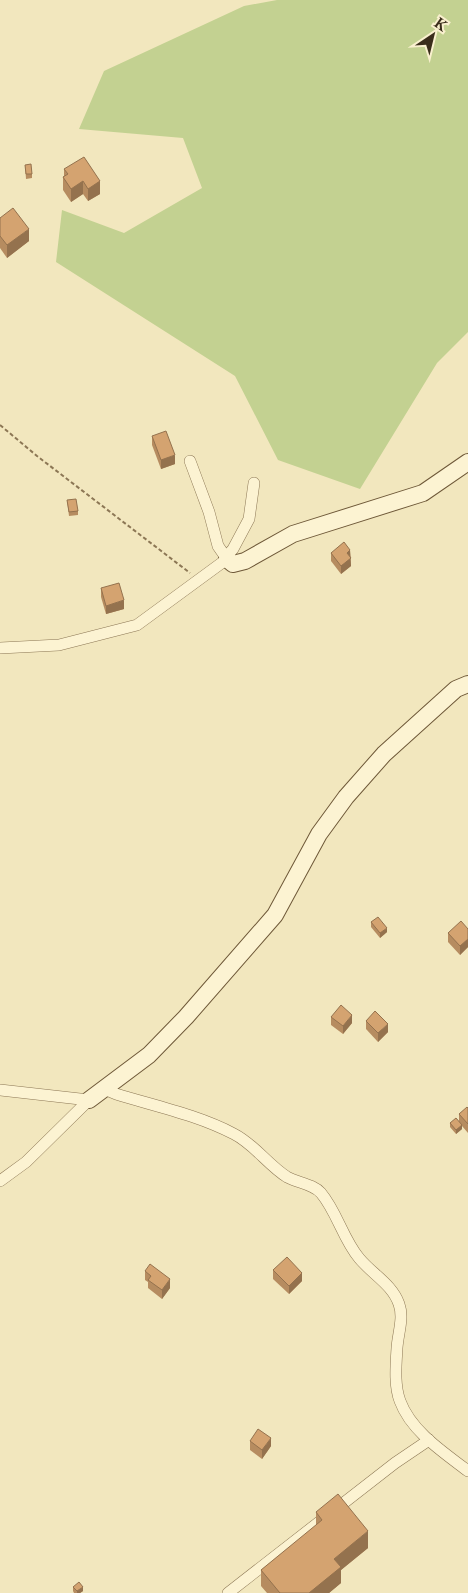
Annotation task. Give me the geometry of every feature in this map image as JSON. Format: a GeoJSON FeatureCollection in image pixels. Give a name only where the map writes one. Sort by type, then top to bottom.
{"type":"FeatureCollection","features":[{"type":"Feature","properties":{"kind":"street"},"geometry":{"type":"LineString","coordinates":[[190,462],[209,512],[218,546],[226,558],[233,564],[245,561],[293,534],[423,492],[468,462]]}},
{"type":"Feature","properties":{"kind":"street"},"geometry":{"type":"LineString","coordinates":[[0,648],[59,645],[136,625],[226,558],[234,549],[249,519],[254,483]]}},
{"type":"Feature","properties":{"kind":"street"},"geometry":{"type":"LineString","coordinates":[[0,1181],[26,1162],[88,1100],[149,1055],[186,1017],[275,915],[319,834],[346,797],[391,748],[456,689],[468,684]]}},
{"type":"Feature","properties":{"kind":"street"},"geometry":{"type":"LineString","coordinates":[[104,1089],[195,1118],[236,1134],[287,1177],[320,1192],[346,1239],[360,1259],[388,1286],[398,1302],[402,1314],[397,1346],[396,1378],[400,1401],[410,1420],[429,1440],[468,1470]]}},
{"type":"Feature","properties":{"kind":"street"},"geometry":{"type":"LineString","coordinates":[[0,1090],[88,1100]]}},
{"type":"Feature","properties":{"kind":"street"},"geometry":{"type":"LineString","coordinates":[[228,1593],[395,1463],[429,1440]]}},
{"type":"Feature","properties":{"kind":"path"},"geometry":{"type":"LineString","coordinates":[[0,425],[37,456],[198,579]]}},
{"type":"Feature","properties":{"kind":"green space"},"geometry":{"type":"Polygon","coordinates":[[[277,0],[468,0],[468,332],[437,363],[360,489],[278,460],[235,376],[56,262],[62,210],[124,233],[202,188],[183,138],[79,129],[104,71],[244,6],[277,0]]]}},
{"type":"Feature","properties":{"kind":"building"},"geometry":{"type":"Polygon","coordinates":[[[84,157],[100,181],[88,189],[83,181],[71,189],[63,177],[68,174],[64,169],[84,157]]]}},
{"type":"Feature","properties":{"kind":"building"},"geometry":{"type":"Polygon","coordinates":[[[31,164],[32,174],[26,174],[25,165],[31,164]]]}},
{"type":"Feature","properties":{"kind":"building"},"geometry":{"type":"Polygon","coordinates":[[[13,208],[29,229],[7,245],[0,236],[0,218],[13,208]]]}},
{"type":"Feature","properties":{"kind":"building"},"geometry":{"type":"Polygon","coordinates":[[[166,431],[175,455],[161,460],[152,436],[166,431]]]}},
{"type":"Feature","properties":{"kind":"building"},"geometry":{"type":"Polygon","coordinates":[[[76,499],[78,511],[69,512],[67,500],[76,499]]]}},
{"type":"Feature","properties":{"kind":"building"},"geometry":{"type":"Polygon","coordinates":[[[344,542],[350,550],[347,553],[351,558],[341,566],[331,553],[344,542]]]}},
{"type":"Feature","properties":{"kind":"building"},"geometry":{"type":"Polygon","coordinates":[[[119,583],[124,600],[106,606],[101,588],[119,583]]]}},
{"type":"Feature","properties":{"kind":"building"},"geometry":{"type":"Polygon","coordinates":[[[378,917],[387,928],[380,933],[371,922],[378,917]]]}},
{"type":"Feature","properties":{"kind":"building"},"geometry":{"type":"Polygon","coordinates":[[[461,921],[468,929],[468,939],[460,946],[448,933],[461,921]]]}},
{"type":"Feature","properties":{"kind":"building"},"geometry":{"type":"Polygon","coordinates":[[[341,1005],[352,1015],[343,1026],[331,1017],[341,1005]]]}},
{"type":"Feature","properties":{"kind":"building"},"geometry":{"type":"Polygon","coordinates":[[[375,1011],[388,1024],[378,1033],[366,1021],[375,1011]]]}},
{"type":"Feature","properties":{"kind":"building"},"geometry":{"type":"Polygon","coordinates":[[[468,1108],[468,1124],[459,1114],[468,1108]]]}},
{"type":"Feature","properties":{"kind":"building"},"geometry":{"type":"Polygon","coordinates":[[[456,1118],[462,1125],[456,1130],[450,1123],[456,1118]]]}},
{"type":"Feature","properties":{"kind":"building"},"geometry":{"type":"Polygon","coordinates":[[[287,1257],[302,1273],[289,1286],[273,1270],[287,1257]]]}},
{"type":"Feature","properties":{"kind":"building"},"geometry":{"type":"Polygon","coordinates":[[[150,1264],[170,1279],[162,1290],[148,1280],[151,1276],[145,1271],[150,1264]]]}},
{"type":"Feature","properties":{"kind":"building"},"geometry":{"type":"Polygon","coordinates":[[[258,1429],[271,1438],[262,1450],[250,1441],[258,1429]]]}},
{"type":"Feature","properties":{"kind":"building"},"geometry":{"type":"Polygon","coordinates":[[[338,1494],[368,1531],[334,1559],[341,1567],[309,1593],[280,1593],[261,1570],[322,1520],[316,1512],[338,1494]]]}},
{"type":"Feature","properties":{"kind":"building"},"geometry":{"type":"Polygon","coordinates":[[[79,1582],[83,1587],[77,1591],[73,1587],[79,1582]]]}}]}
